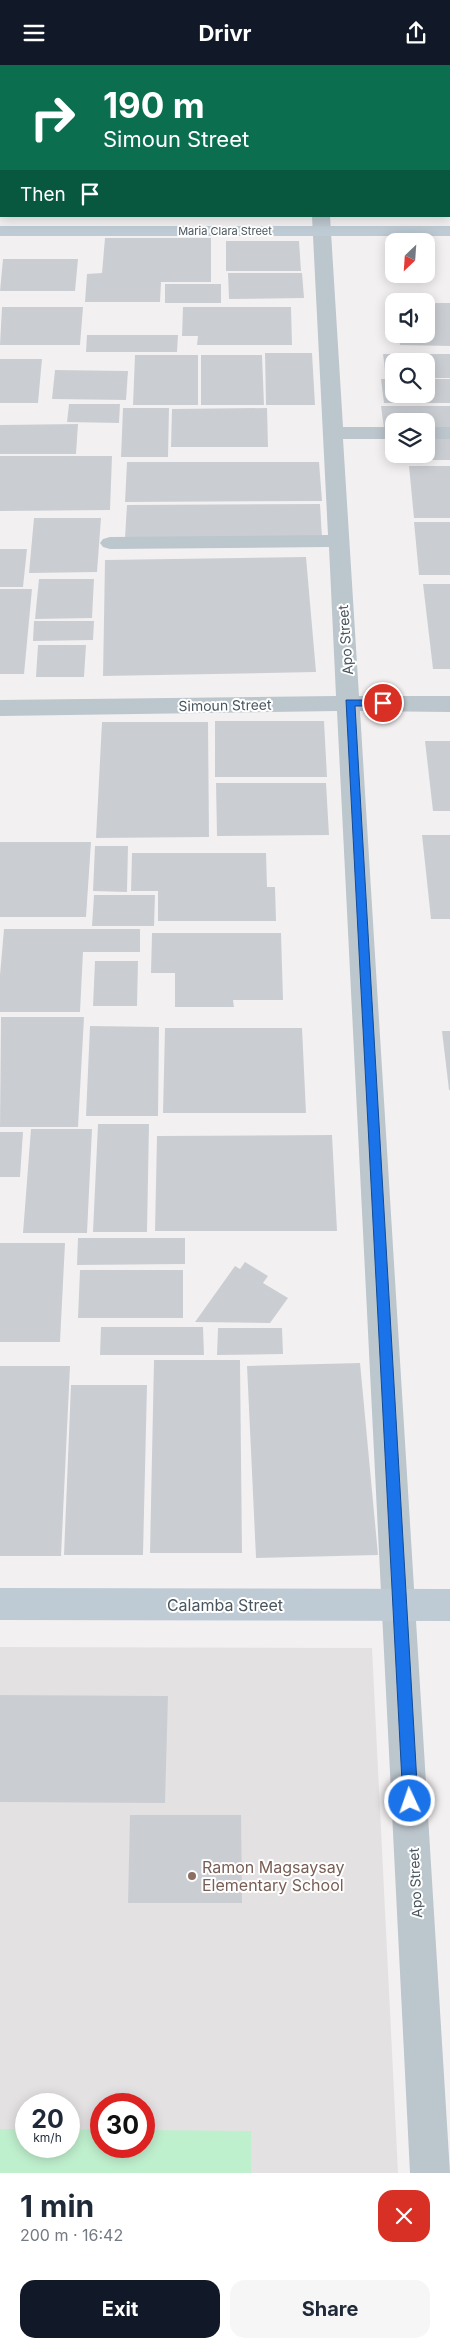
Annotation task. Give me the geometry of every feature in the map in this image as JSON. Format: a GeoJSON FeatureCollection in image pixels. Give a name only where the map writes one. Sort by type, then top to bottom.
{"type":"FeatureCollection","features":[{"type":"Feature","properties":{"kind":"street","name":"Maria Clara Street"},"geometry":{"type":"LineString","coordinates":[[0,231],[321,224],[450,231]]}},
{"type":"Feature","properties":{"kind":"street","name":"Apo Street"},"geometry":{"type":"LineString","coordinates":[[321,224],[334,433],[338,541],[350,703],[430,2173]]}},
{"type":"Feature","properties":{"kind":"street"},"geometry":{"type":"LineString","coordinates":[[334,433],[385,433]]}},
{"type":"Feature","properties":{"kind":"street"},"geometry":{"type":"LineString","coordinates":[[435,433],[450,433]]}},
{"type":"Feature","properties":{"kind":"street"},"geometry":{"type":"LineString","coordinates":[[110,543],[338,541]]}},
{"type":"Feature","properties":{"kind":"street","name":"Simoun Street"},"geometry":{"type":"LineString","coordinates":[[0,708],[350,703],[450,704]]}},
{"type":"Feature","properties":{"kind":"street","name":"Calamba Street"},"geometry":{"type":"LineString","coordinates":[[0,1604],[450,1605]]}},
{"type":"Feature","properties":{"kind":"shaded area","name":"Ramon Magsaysay Elementary School"},"geometry":{"type":"Polygon","coordinates":[[[0,1647],[372,1648],[398,2173],[0,2173],[0,1647]]]}},
{"type":"Feature","properties":{"kind":"green space"},"geometry":{"type":"Polygon","coordinates":[[[0,2129],[15,2129],[15,2158],[80,2158],[80,2129],[90,2130],[90,2158],[155,2158],[155,2130],[251,2131],[251,2173],[0,2173],[0,2129]]]}},
{"type":"Feature","properties":{"kind":"building"},"geometry":{"type":"Polygon","coordinates":[[[105,238],[211,238],[211,282],[161,282],[160,302],[85,302],[87,274],[102,273],[105,238]]]}},
{"type":"Feature","properties":{"kind":"building"},"geometry":{"type":"Polygon","coordinates":[[[226,241],[299,241],[301,271],[226,271],[226,241]]]}},
{"type":"Feature","properties":{"kind":"building"},"geometry":{"type":"Polygon","coordinates":[[[3,259],[78,259],[75,291],[0,291],[3,259]]]}},
{"type":"Feature","properties":{"kind":"building"},"geometry":{"type":"Polygon","coordinates":[[[228,273],[302,273],[304,298],[229,299],[228,273]]]}},
{"type":"Feature","properties":{"kind":"building"},"geometry":{"type":"Polygon","coordinates":[[[165,284],[221,284],[221,303],[165,303],[165,284]]]}},
{"type":"Feature","properties":{"kind":"building"},"geometry":{"type":"Polygon","coordinates":[[[435,303],[450,303],[450,346],[400,345],[400,343],[435,343],[435,303]]]}},
{"type":"Feature","properties":{"kind":"building"},"geometry":{"type":"Polygon","coordinates":[[[2,307],[83,307],[80,345],[0,345],[2,307]]]}},
{"type":"Feature","properties":{"kind":"building"},"geometry":{"type":"Polygon","coordinates":[[[183,307],[291,307],[292,345],[197,345],[198,336],[182,336],[183,307]]]}},
{"type":"Feature","properties":{"kind":"building"},"geometry":{"type":"Polygon","coordinates":[[[87,335],[178,335],[177,352],[86,352],[87,335]]]}},
{"type":"Feature","properties":{"kind":"building"},"geometry":{"type":"Polygon","coordinates":[[[265,353],[312,353],[315,405],[266,405],[265,353]]]}},
{"type":"Feature","properties":{"kind":"building"},"geometry":{"type":"Polygon","coordinates":[[[383,354],[385,354],[385,370],[383,354]]]}},
{"type":"Feature","properties":{"kind":"building"},"geometry":{"type":"Polygon","coordinates":[[[435,354],[450,354],[450,378],[435,378],[435,354]]]}},
{"type":"Feature","properties":{"kind":"building"},"geometry":{"type":"Polygon","coordinates":[[[135,355],[198,355],[198,405],[133,405],[135,355]]]}},
{"type":"Feature","properties":{"kind":"building"},"geometry":{"type":"Polygon","coordinates":[[[201,355],[262,355],[264,405],[201,405],[201,355]]]}},
{"type":"Feature","properties":{"kind":"building"},"geometry":{"type":"Polygon","coordinates":[[[0,359],[42,359],[38,403],[0,403],[0,359]]]}},
{"type":"Feature","properties":{"kind":"building"},"geometry":{"type":"Polygon","coordinates":[[[55,370],[128,371],[126,400],[52,399],[55,370]]]}},
{"type":"Feature","properties":{"kind":"building"},"geometry":{"type":"Polygon","coordinates":[[[381,379],[385,379],[384,403],[381,379]]]}},
{"type":"Feature","properties":{"kind":"building"},"geometry":{"type":"Polygon","coordinates":[[[435,379],[450,379],[450,403],[435,403],[435,379]]]}},
{"type":"Feature","properties":{"kind":"building"},"geometry":{"type":"Polygon","coordinates":[[[69,404],[120,404],[119,423],[67,422],[69,404]]]}},
{"type":"Feature","properties":{"kind":"building"},"geometry":{"type":"Polygon","coordinates":[[[381,406],[450,406],[450,428],[435,428],[435,413],[385,413],[384,428],[381,406]]]}},
{"type":"Feature","properties":{"kind":"building"},"geometry":{"type":"Polygon","coordinates":[[[123,408],[169,408],[168,457],[121,457],[123,408]]]}},
{"type":"Feature","properties":{"kind":"building"},"geometry":{"type":"Polygon","coordinates":[[[267,408],[268,447],[171,447],[172,409],[267,408]]]}},
{"type":"Feature","properties":{"kind":"building"},"geometry":{"type":"Polygon","coordinates":[[[78,424],[76,454],[0,454],[0,425],[78,424]]]}},
{"type":"Feature","properties":{"kind":"building"},"geometry":{"type":"Polygon","coordinates":[[[435,437],[450,437],[450,460],[435,460],[435,437]]]}},
{"type":"Feature","properties":{"kind":"building"},"geometry":{"type":"Polygon","coordinates":[[[0,456],[112,456],[110,510],[0,511],[0,456]]]}},
{"type":"Feature","properties":{"kind":"building"},"geometry":{"type":"Polygon","coordinates":[[[127,462],[319,462],[322,501],[125,502],[127,462]]]}},
{"type":"Feature","properties":{"kind":"building"},"geometry":{"type":"Polygon","coordinates":[[[409,466],[450,466],[450,518],[414,518],[409,466]]]}},
{"type":"Feature","properties":{"kind":"building"},"geometry":{"type":"Polygon","coordinates":[[[320,504],[322,537],[125,538],[127,505],[320,504]]]}},
{"type":"Feature","properties":{"kind":"building"},"geometry":{"type":"Polygon","coordinates":[[[34,518],[101,518],[97,572],[29,573],[34,518]]]}},
{"type":"Feature","properties":{"kind":"building"},"geometry":{"type":"Polygon","coordinates":[[[414,522],[450,522],[450,575],[419,575],[414,522]]]}},
{"type":"Feature","properties":{"kind":"building"},"geometry":{"type":"Polygon","coordinates":[[[0,549],[27,549],[23,587],[0,587],[0,549]]]}},
{"type":"Feature","properties":{"kind":"building"},"geometry":{"type":"Polygon","coordinates":[[[306,557],[316,672],[103,676],[105,560],[306,557]]]}},
{"type":"Feature","properties":{"kind":"building"},"geometry":{"type":"Polygon","coordinates":[[[39,579],[94,579],[92,618],[35,619],[39,579]]]}},
{"type":"Feature","properties":{"kind":"building"},"geometry":{"type":"Polygon","coordinates":[[[423,584],[450,584],[450,669],[433,669],[423,584]]]}},
{"type":"Feature","properties":{"kind":"building"},"geometry":{"type":"Polygon","coordinates":[[[0,589],[32,589],[24,674],[0,674],[0,589]]]}},
{"type":"Feature","properties":{"kind":"building"},"geometry":{"type":"Polygon","coordinates":[[[34,621],[94,621],[93,640],[33,641],[34,621]]]}},
{"type":"Feature","properties":{"kind":"building"},"geometry":{"type":"Polygon","coordinates":[[[38,645],[86,645],[84,677],[36,677],[38,645]]]}},
{"type":"Feature","properties":{"kind":"building"},"geometry":{"type":"Polygon","coordinates":[[[215,721],[324,721],[327,777],[215,777],[215,721]]]}},
{"type":"Feature","properties":{"kind":"building"},"geometry":{"type":"Polygon","coordinates":[[[102,722],[208,722],[209,837],[96,838],[102,722]]]}},
{"type":"Feature","properties":{"kind":"building"},"geometry":{"type":"Polygon","coordinates":[[[425,741],[450,741],[450,811],[433,811],[425,741]]]}},
{"type":"Feature","properties":{"kind":"building"},"geometry":{"type":"Polygon","coordinates":[[[216,783],[326,783],[329,835],[217,836],[216,783]]]}},
{"type":"Feature","properties":{"kind":"building"},"geometry":{"type":"Polygon","coordinates":[[[422,835],[450,835],[450,919],[431,919],[422,835]]]}},
{"type":"Feature","properties":{"kind":"building"},"geometry":{"type":"Polygon","coordinates":[[[0,842],[91,842],[86,917],[0,917],[0,842]]]}},
{"type":"Feature","properties":{"kind":"building"},"geometry":{"type":"Polygon","coordinates":[[[95,846],[128,846],[127,892],[93,891],[95,846]]]}},
{"type":"Feature","properties":{"kind":"building"},"geometry":{"type":"Polygon","coordinates":[[[132,853],[266,853],[267,887],[275,887],[276,921],[158,921],[158,891],[131,891],[132,853]]]}},
{"type":"Feature","properties":{"kind":"building"},"geometry":{"type":"Polygon","coordinates":[[[94,895],[155,895],[154,926],[92,926],[94,895]]]}},
{"type":"Feature","properties":{"kind":"building"},"geometry":{"type":"Polygon","coordinates":[[[4,929],[140,929],[140,952],[83,952],[80,1012],[0,1012],[0,975],[4,929]]]}},
{"type":"Feature","properties":{"kind":"building"},"geometry":{"type":"Polygon","coordinates":[[[152,933],[281,933],[283,1000],[233,1000],[234,1007],[175,1007],[175,973],[151,973],[152,933]]]}},
{"type":"Feature","properties":{"kind":"building"},"geometry":{"type":"Polygon","coordinates":[[[95,961],[138,961],[137,1006],[93,1006],[95,961]]]}},
{"type":"Feature","properties":{"kind":"building"},"geometry":{"type":"Polygon","coordinates":[[[1,1017],[84,1017],[78,1127],[0,1127],[1,1017]]]}},
{"type":"Feature","properties":{"kind":"building"},"geometry":{"type":"Polygon","coordinates":[[[90,1026],[159,1027],[158,1116],[86,1116],[90,1026]]]}},
{"type":"Feature","properties":{"kind":"building"},"geometry":{"type":"Polygon","coordinates":[[[165,1028],[302,1028],[306,1113],[163,1113],[165,1028]]]}},
{"type":"Feature","properties":{"kind":"building"},"geometry":{"type":"Polygon","coordinates":[[[442,1031],[450,1031],[450,1090],[449,1090],[442,1031]]]}},
{"type":"Feature","properties":{"kind":"building"},"geometry":{"type":"Polygon","coordinates":[[[98,1124],[149,1124],[147,1232],[93,1232],[98,1124]]]}},
{"type":"Feature","properties":{"kind":"building"},"geometry":{"type":"Polygon","coordinates":[[[31,1129],[92,1129],[87,1233],[23,1233],[31,1129]]]}},
{"type":"Feature","properties":{"kind":"building"},"geometry":{"type":"Polygon","coordinates":[[[0,1132],[23,1132],[20,1177],[0,1177],[0,1132]]]}},
{"type":"Feature","properties":{"kind":"building"},"geometry":{"type":"Polygon","coordinates":[[[332,1135],[337,1231],[155,1231],[157,1136],[332,1135]]]}},
{"type":"Feature","properties":{"kind":"building"},"geometry":{"type":"Polygon","coordinates":[[[78,1238],[185,1238],[185,1264],[77,1265],[78,1238]]]}},
{"type":"Feature","properties":{"kind":"building"},"geometry":{"type":"Polygon","coordinates":[[[0,1243],[65,1243],[60,1342],[0,1342],[0,1243]]]}},
{"type":"Feature","properties":{"kind":"building"},"geometry":{"type":"Polygon","coordinates":[[[245,1262],[268,1276],[263,1283],[288,1298],[270,1323],[195,1322],[235,1266],[240,1269],[245,1262]]]}},
{"type":"Feature","properties":{"kind":"building"},"geometry":{"type":"Polygon","coordinates":[[[80,1270],[183,1270],[183,1318],[78,1318],[80,1270]]]}},
{"type":"Feature","properties":{"kind":"building"},"geometry":{"type":"Polygon","coordinates":[[[101,1327],[203,1327],[204,1355],[100,1355],[101,1327]]]}},
{"type":"Feature","properties":{"kind":"building"},"geometry":{"type":"Polygon","coordinates":[[[218,1328],[282,1328],[283,1354],[217,1355],[218,1328]]]}},
{"type":"Feature","properties":{"kind":"building"},"geometry":{"type":"Polygon","coordinates":[[[154,1360],[240,1360],[242,1553],[150,1553],[154,1360]]]}},
{"type":"Feature","properties":{"kind":"building"},"geometry":{"type":"Polygon","coordinates":[[[360,1363],[378,1555],[256,1558],[247,1366],[360,1363]]]}},
{"type":"Feature","properties":{"kind":"building"},"geometry":{"type":"Polygon","coordinates":[[[0,1366],[70,1366],[61,1556],[0,1556],[0,1366]]]}},
{"type":"Feature","properties":{"kind":"building"},"geometry":{"type":"Polygon","coordinates":[[[71,1385],[147,1385],[143,1555],[64,1555],[71,1385]]]}},
{"type":"Feature","properties":{"kind":"building"},"geometry":{"type":"Polygon","coordinates":[[[0,1695],[168,1696],[165,1803],[0,1802],[0,1695]]]}},
{"type":"Feature","properties":{"kind":"building"},"geometry":{"type":"Polygon","coordinates":[[[130,1815],[241,1815],[242,1903],[128,1903],[130,1815]]]}},
{"type":"Feature","properties":{"kind":"place","name":"Ramon Magsaysay Elementary School"},"geometry":{"type":"Point","coordinates":[192,1876]}},
{"type":"Feature","properties":{"kind":"route"},"geometry":{"type":"LineString","coordinates":[[383,703],[350,703],[410,1801]]}}]}
